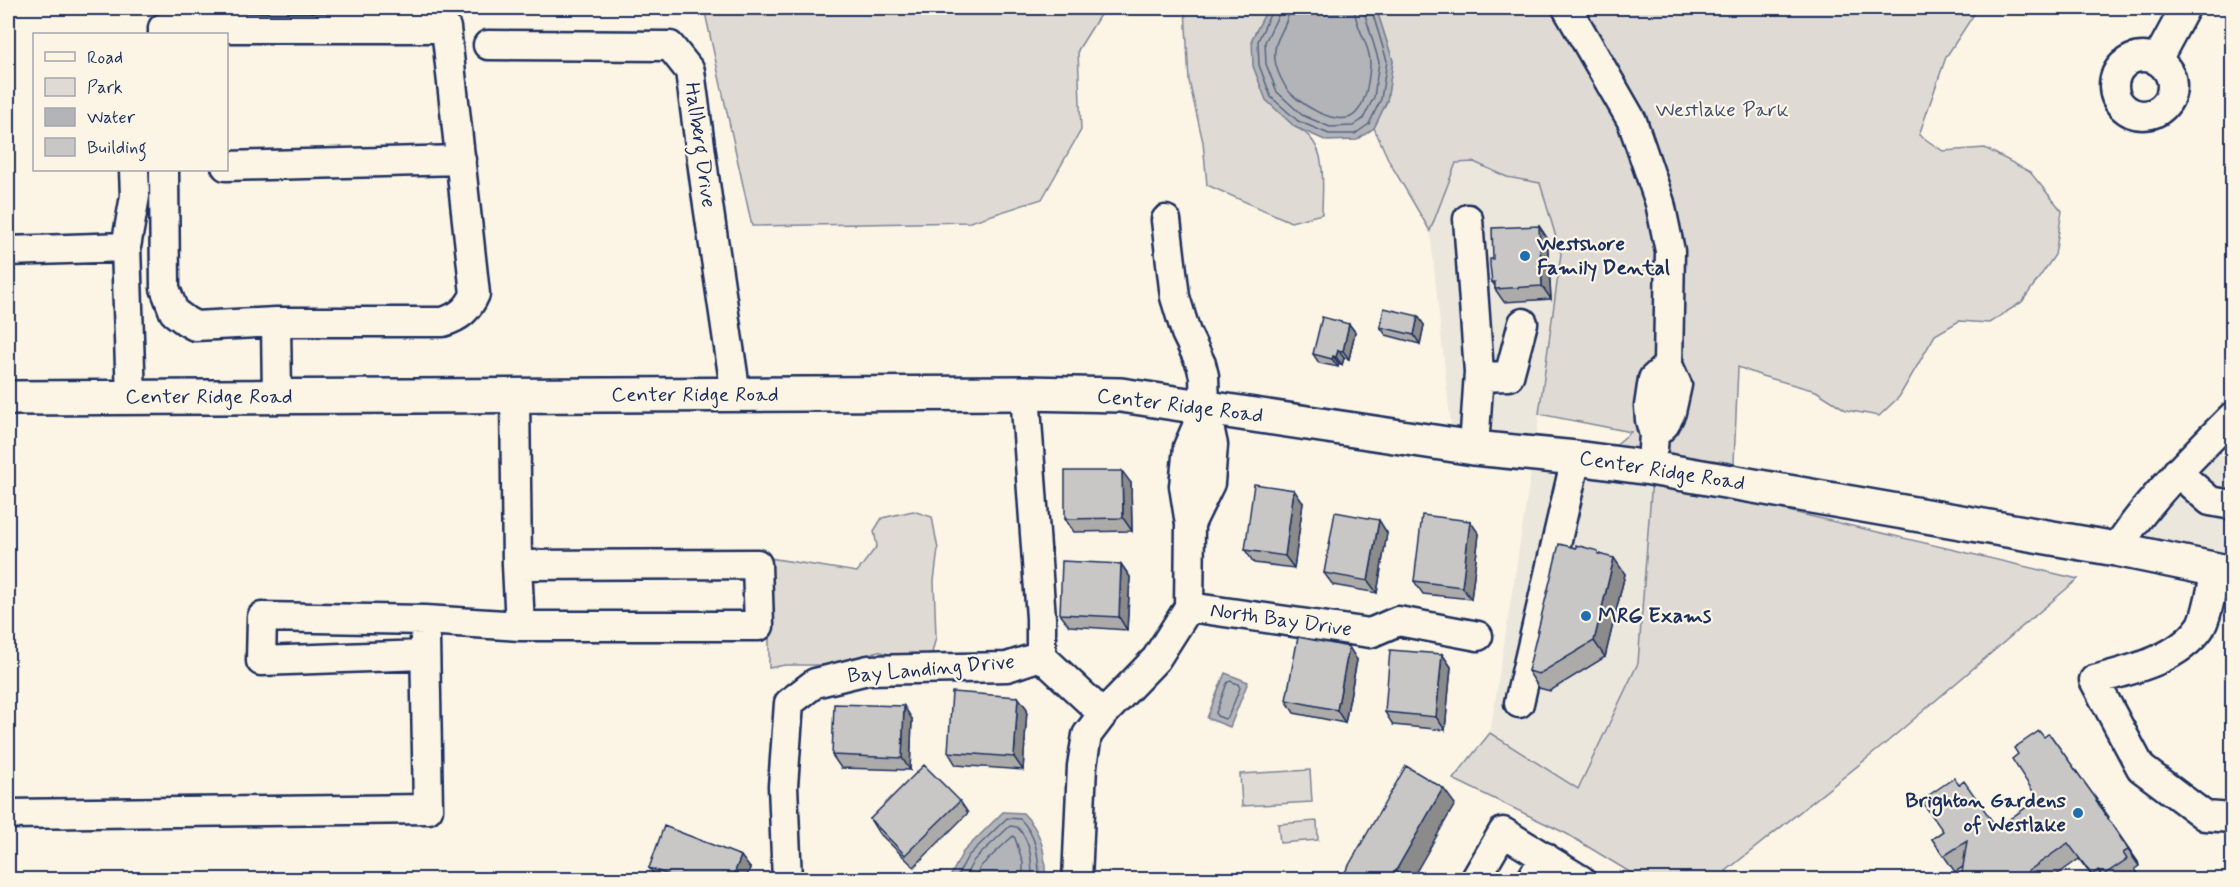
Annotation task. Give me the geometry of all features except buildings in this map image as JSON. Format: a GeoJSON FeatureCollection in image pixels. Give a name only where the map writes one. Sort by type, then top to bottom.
{"type":"FeatureCollection","features":[{"type":"Feature","properties":{"kind":"main road","name":"Center Ridge Road"},"geometry":{"type":"LineString","coordinates":[[8,398],[1024,393],[1120,395],[1474,448],[1650,468],[2116,549],[2224,572]]}},
{"type":"Feature","properties":{"kind":"street"},"geometry":{"type":"LineString","coordinates":[[1567,8],[1632,121],[1660,203],[1670,251],[1668,364],[1653,379],[1649,406],[1654,435],[1650,468]]}},
{"type":"Feature","properties":{"kind":"street"},"geometry":{"type":"LineString","coordinates":[[2157,60],[2185,8]]}},
{"type":"Feature","properties":{"kind":"street"},"geometry":{"type":"LineString","coordinates":[[163,33],[163,28],[446,28],[476,294],[470,307],[456,318],[443,322],[276,322],[195,326],[174,312],[165,288],[164,171]]}},
{"type":"Feature","properties":{"kind":"street","name":"Hallberg Drive"},"geometry":{"type":"LineString","coordinates":[[488,45],[670,46],[690,71],[736,395]]}},
{"type":"Feature","properties":{"kind":"street"},"geometry":{"type":"LineString","coordinates":[[228,166],[460,160]]}},
{"type":"Feature","properties":{"kind":"street"},"geometry":{"type":"LineString","coordinates":[[131,398],[126,247],[135,196],[134,171]]}},
{"type":"Feature","properties":{"kind":"street"},"geometry":{"type":"LineString","coordinates":[[1468,219],[1479,377],[1474,448]]}},
{"type":"Feature","properties":{"kind":"street"},"geometry":{"type":"LineString","coordinates":[[1077,879],[1082,766],[1087,735],[1103,714],[1156,659],[1189,607],[1190,524],[1210,483],[1213,445],[1205,408],[1204,376],[1201,364],[1186,333],[1176,297],[1167,220]]}},
{"type":"Feature","properties":{"kind":"street"},"geometry":{"type":"LineString","coordinates":[[8,251],[126,247]]}},
{"type":"Feature","properties":{"kind":"street"},"geometry":{"type":"LineString","coordinates":[[276,322],[277,397]]}},
{"type":"Feature","properties":{"kind":"street"},"geometry":{"type":"LineString","coordinates":[[1479,377],[1509,376],[1523,323]]}},
{"type":"Feature","properties":{"kind":"street","name":"Bay Landing Drive"},"geometry":{"type":"LineString","coordinates":[[1024,393],[1041,618],[1041,656],[1103,714]]}},
{"type":"Feature","properties":{"kind":"street"},"geometry":{"type":"LineString","coordinates":[[515,396],[520,626]]}},
{"type":"Feature","properties":{"kind":"street"},"geometry":{"type":"LineString","coordinates":[[2116,549],[2131,526],[2177,472],[2232,417]]}},
{"type":"Feature","properties":{"kind":"street"},"geometry":{"type":"LineString","coordinates":[[1519,703],[1576,458]]}},
{"type":"Feature","properties":{"kind":"street"},"geometry":{"type":"LineString","coordinates":[[2177,472],[2210,501],[2232,505]]}},
{"type":"Feature","properties":{"kind":"street"},"geometry":{"type":"LineString","coordinates":[[424,655],[261,661],[262,617],[426,620],[520,626],[759,626],[757,564],[517,565]]}},
{"type":"Feature","properties":{"kind":"street"},"geometry":{"type":"LineString","coordinates":[[2224,572],[2201,627],[2177,650],[2137,669],[2094,680],[2141,768],[2205,816],[2232,818]]}},
{"type":"Feature","properties":{"kind":"street","name":"North Bay Drive"},"geometry":{"type":"LineString","coordinates":[[1189,607],[1370,633],[1398,621],[1478,636]]}},
{"type":"Feature","properties":{"kind":"street"},"geometry":{"type":"LineString","coordinates":[[8,814],[428,808],[424,655],[426,620]]}},
{"type":"Feature","properties":{"kind":"street","name":"Bay Landing Drive"},"geometry":{"type":"LineString","coordinates":[[787,879],[783,786],[789,703],[815,683],[868,670],[1007,667],[1041,656]]}},
{"type":"Feature","properties":{"kind":"street"},"geometry":{"type":"LineString","coordinates":[[1475,879],[1503,832],[1538,868],[1581,879]]}},
{"type":"Feature","properties":{"kind":"shaded area"},"geometry":{"type":"Polygon","coordinates":[[[1474,162],[1507,177],[1540,183],[1561,254],[1536,438],[1452,437],[1430,231],[1456,163],[1474,162]]]}},
{"type":"Feature","properties":{"kind":"shaded area"},"geometry":{"type":"Polygon","coordinates":[[[2190,444],[2232,459],[2232,567],[2117,532],[2190,444]]]}},
{"type":"Feature","properties":{"kind":"shaded area"},"geometry":{"type":"Polygon","coordinates":[[[1533,459],[1652,479],[1638,663],[1578,790],[1490,733],[1533,459]]]}},
{"type":"Feature","properties":{"kind":"green space"},"geometry":{"type":"Polygon","coordinates":[[[704,8],[1114,8],[1103,10],[1078,50],[1081,130],[1042,199],[970,222],[752,226],[704,8]]]}},
{"type":"Feature","properties":{"kind":"green space"},"geometry":{"type":"Polygon","coordinates":[[[1185,8],[1268,8],[1252,39],[1295,127],[1306,134],[1319,153],[1323,177],[1322,214],[1291,222],[1207,185],[1203,142],[1189,81],[1185,8]]]}},
{"type":"Feature","properties":{"kind":"green space","name":"Westlake Park"},"geometry":{"type":"Polygon","coordinates":[[[1376,8],[1978,8],[1946,57],[1919,135],[1943,151],[1985,148],[2030,172],[2062,211],[2055,255],[2022,302],[1989,323],[1959,321],[1935,335],[1899,397],[1879,416],[1846,410],[1816,391],[1738,367],[1734,463],[1613,447],[1631,432],[1539,414],[1561,254],[1540,183],[1507,177],[1474,162],[1456,163],[1430,231],[1390,163],[1374,128],[1387,101],[1393,61],[1376,8]]]}},
{"type":"Feature","properties":{"kind":"green space"},"geometry":{"type":"Polygon","coordinates":[[[1652,479],[2078,579],[1880,748],[1726,871],[1738,879],[1641,879],[1567,834],[1453,779],[1490,733],[1578,789],[1638,663],[1652,479]]]}},
{"type":"Feature","properties":{"kind":"green space"},"geometry":{"type":"Polygon","coordinates":[[[913,511],[932,517],[938,549],[934,581],[936,637],[930,661],[909,660],[878,651],[838,665],[785,665],[769,668],[769,558],[857,572],[877,546],[874,531],[882,518],[913,511]]]}},
{"type":"Feature","properties":{"kind":"green space"},"geometry":{"type":"Polygon","coordinates":[[[1310,770],[1312,802],[1242,806],[1240,774],[1310,770]]]}},
{"type":"Feature","properties":{"kind":"green space"},"geometry":{"type":"Polygon","coordinates":[[[1317,821],[1318,840],[1280,843],[1278,824],[1317,821]]]}},
{"type":"Feature","properties":{"kind":"water"},"geometry":{"type":"Polygon","coordinates":[[[1268,8],[1376,8],[1393,61],[1387,101],[1374,128],[1357,140],[1327,141],[1295,127],[1266,100],[1253,66],[1252,39],[1268,8]]]}},
{"type":"Feature","properties":{"kind":"water"},"geometry":{"type":"Polygon","coordinates":[[[1225,673],[1248,682],[1230,727],[1207,718],[1225,673]]]}},
{"type":"Feature","properties":{"kind":"water"},"geometry":{"type":"Polygon","coordinates":[[[1003,812],[1023,813],[1035,828],[1042,843],[1045,879],[949,879],[963,852],[1003,812]]]}},
{"type":"Feature","properties":{"kind":"place","name":"Westshore Family Dental"},"geometry":{"type":"Point","coordinates":[1525,256]}},
{"type":"Feature","properties":{"kind":"place","name":"MRG Exams"},"geometry":{"type":"Point","coordinates":[1586,616]}},
{"type":"Feature","properties":{"kind":"place","name":"Brighton Gardens of Westlake"},"geometry":{"type":"Point","coordinates":[2078,813]}}]}
